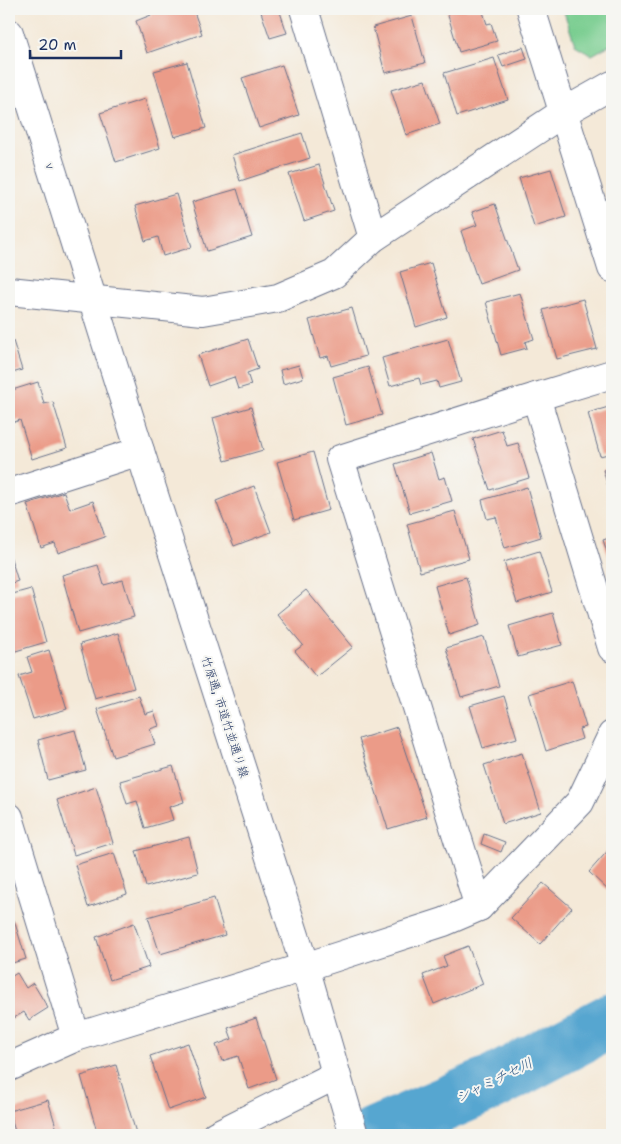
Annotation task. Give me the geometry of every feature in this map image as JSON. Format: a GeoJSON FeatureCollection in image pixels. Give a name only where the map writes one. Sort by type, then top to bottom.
{"type":"FeatureCollection","features":[{"type":"Feature","properties":{"kind":"street"},"geometry":{"type":"LineString","coordinates":[[304,9],[373,238]]}},
{"type":"Feature","properties":{"kind":"street"},"geometry":{"type":"LineString","coordinates":[[531,9],[612,268]]}},
{"type":"Feature","properties":{"kind":"street","name":"ｖ"},"geometry":{"type":"LineString","coordinates":[[9,33],[93,300]]}},
{"type":"Feature","properties":{"kind":"street"},"geometry":{"type":"LineString","coordinates":[[9,291],[203,311],[278,298],[334,274],[373,238],[564,112],[612,85]]}},
{"type":"Feature","properties":{"kind":"street","name":"竹原通, 市道竹並通り線"},"geometry":{"type":"LineString","coordinates":[[93,300],[305,967],[354,1135]]}},
{"type":"Feature","properties":{"kind":"street"},"geometry":{"type":"LineString","coordinates":[[479,907],[340,459],[612,374]]}},
{"type":"Feature","properties":{"kind":"street"},"geometry":{"type":"LineString","coordinates":[[536,397],[612,648]]}},
{"type":"Feature","properties":{"kind":"street"},"geometry":{"type":"LineString","coordinates":[[9,493],[140,451]]}},
{"type":"Feature","properties":{"kind":"street"},"geometry":{"type":"LineString","coordinates":[[9,1067],[76,1037],[305,967],[444,922],[479,907],[580,802],[612,735]]}},
{"type":"Feature","properties":{"kind":"street"},"geometry":{"type":"LineString","coordinates":[[9,817],[76,1037]]}},
{"type":"Feature","properties":{"kind":"street"},"geometry":{"type":"LineString","coordinates":[[216,1135],[339,1088]]}},
{"type":"Feature","properties":{"kind":"green space"},"geometry":{"type":"Polygon","coordinates":[[[563,9],[612,9],[612,44],[592,55],[575,45],[563,9]]]}},
{"type":"Feature","properties":{"kind":"building"},"geometry":{"type":"Polygon","coordinates":[[[149,9],[193,9],[202,34],[147,53],[136,21],[151,15],[149,9]]]}},
{"type":"Feature","properties":{"kind":"building"},"geometry":{"type":"Polygon","coordinates":[[[269,9],[279,9],[287,33],[270,38],[261,12],[269,9]]]}},
{"type":"Feature","properties":{"kind":"building"},"geometry":{"type":"Polygon","coordinates":[[[446,9],[482,9],[487,24],[491,23],[497,41],[459,52],[446,9]]]}},
{"type":"Feature","properties":{"kind":"building"},"geometry":{"type":"Polygon","coordinates":[[[412,16],[425,63],[385,73],[373,27],[412,16]]]}},
{"type":"Feature","properties":{"kind":"building"},"geometry":{"type":"Polygon","coordinates":[[[523,47],[527,59],[503,67],[498,55],[523,47]]]}},
{"type":"Feature","properties":{"kind":"building"},"geometry":{"type":"Polygon","coordinates":[[[494,58],[508,100],[457,116],[444,73],[494,58]]]}},
{"type":"Feature","properties":{"kind":"building"},"geometry":{"type":"Polygon","coordinates":[[[187,62],[206,128],[174,137],[154,71],[187,62]]]}},
{"type":"Feature","properties":{"kind":"building"},"geometry":{"type":"Polygon","coordinates":[[[282,65],[299,115],[259,128],[242,78],[282,65]]]}},
{"type":"Feature","properties":{"kind":"building"},"geometry":{"type":"Polygon","coordinates":[[[425,80],[440,124],[406,135],[391,90],[425,80]]]}},
{"type":"Feature","properties":{"kind":"building"},"geometry":{"type":"Polygon","coordinates":[[[145,99],[160,148],[116,162],[100,113],[145,99]]]}},
{"type":"Feature","properties":{"kind":"building"},"geometry":{"type":"Polygon","coordinates":[[[302,133],[310,158],[240,181],[232,155],[302,133]]]}},
{"type":"Feature","properties":{"kind":"building"},"geometry":{"type":"Polygon","coordinates":[[[319,165],[334,211],[304,221],[289,174],[319,165]]]}},
{"type":"Feature","properties":{"kind":"building"},"geometry":{"type":"Polygon","coordinates":[[[551,169],[566,217],[534,227],[519,178],[551,169]]]}},
{"type":"Feature","properties":{"kind":"building"},"geometry":{"type":"Polygon","coordinates":[[[237,189],[252,237],[207,251],[192,202],[237,189]]]}},
{"type":"Feature","properties":{"kind":"building"},"geometry":{"type":"Polygon","coordinates":[[[176,194],[192,247],[163,256],[158,237],[145,241],[135,206],[176,194]]]}},
{"type":"Feature","properties":{"kind":"building"},"geometry":{"type":"Polygon","coordinates":[[[495,204],[518,270],[479,284],[461,231],[477,225],[472,212],[495,204]]]}},
{"type":"Feature","properties":{"kind":"building"},"geometry":{"type":"Polygon","coordinates":[[[431,263],[447,317],[416,327],[400,272],[431,263]]]}},
{"type":"Feature","properties":{"kind":"building"},"geometry":{"type":"Polygon","coordinates":[[[520,293],[534,339],[525,342],[527,348],[501,355],[486,302],[520,293]]]}},
{"type":"Feature","properties":{"kind":"building"},"geometry":{"type":"Polygon","coordinates":[[[583,299],[597,349],[557,359],[543,310],[583,299]]]}},
{"type":"Feature","properties":{"kind":"building"},"geometry":{"type":"Polygon","coordinates":[[[352,308],[366,356],[331,366],[328,356],[320,358],[309,320],[352,308]]]}},
{"type":"Feature","properties":{"kind":"building"},"geometry":{"type":"Polygon","coordinates":[[[9,328],[22,370],[9,374],[9,328]]]}},
{"type":"Feature","properties":{"kind":"building"},"geometry":{"type":"Polygon","coordinates":[[[248,339],[258,369],[247,373],[251,385],[238,389],[234,377],[208,386],[198,355],[248,339]]]}},
{"type":"Feature","properties":{"kind":"building"},"geometry":{"type":"Polygon","coordinates":[[[448,339],[461,382],[439,388],[437,381],[421,385],[419,378],[390,386],[382,358],[448,339]]]}},
{"type":"Feature","properties":{"kind":"building"},"geometry":{"type":"Polygon","coordinates":[[[299,365],[303,378],[283,384],[280,370],[299,365]]]}},
{"type":"Feature","properties":{"kind":"building"},"geometry":{"type":"Polygon","coordinates":[[[368,367],[382,415],[346,425],[333,377],[368,367]]]}},
{"type":"Feature","properties":{"kind":"building"},"geometry":{"type":"Polygon","coordinates":[[[38,382],[44,404],[53,402],[67,448],[32,459],[20,420],[9,424],[9,391],[38,382]]]}},
{"type":"Feature","properties":{"kind":"building"},"geometry":{"type":"Polygon","coordinates":[[[612,406],[612,453],[600,456],[588,413],[612,406]]]}},
{"type":"Feature","properties":{"kind":"building"},"geometry":{"type":"Polygon","coordinates":[[[251,407],[263,450],[225,461],[213,418],[251,407]]]}},
{"type":"Feature","properties":{"kind":"building"},"geometry":{"type":"Polygon","coordinates":[[[502,430],[507,446],[518,443],[529,478],[490,490],[473,439],[502,430]]]}},
{"type":"Feature","properties":{"kind":"building"},"geometry":{"type":"Polygon","coordinates":[[[313,452],[329,510],[294,520],[277,462],[313,452]]]}},
{"type":"Feature","properties":{"kind":"building"},"geometry":{"type":"Polygon","coordinates":[[[431,453],[439,479],[445,477],[452,501],[410,513],[395,464],[431,453]]]}},
{"type":"Feature","properties":{"kind":"building"},"geometry":{"type":"Polygon","coordinates":[[[612,467],[612,500],[603,470],[612,467]]]}},
{"type":"Feature","properties":{"kind":"building"},"geometry":{"type":"Polygon","coordinates":[[[254,486],[271,532],[234,546],[216,501],[254,486]]]}},
{"type":"Feature","properties":{"kind":"building"},"geometry":{"type":"Polygon","coordinates":[[[527,487],[541,537],[505,548],[496,517],[487,519],[482,500],[527,487]]]}},
{"type":"Feature","properties":{"kind":"building"},"geometry":{"type":"Polygon","coordinates":[[[64,492],[70,509],[93,501],[105,537],[58,553],[55,543],[41,548],[27,504],[64,492]]]}},
{"type":"Feature","properties":{"kind":"building"},"geometry":{"type":"Polygon","coordinates":[[[455,511],[469,559],[420,572],[407,524],[455,511]]]}},
{"type":"Feature","properties":{"kind":"building"},"geometry":{"type":"Polygon","coordinates":[[[612,537],[612,566],[603,540],[612,537]]]}},
{"type":"Feature","properties":{"kind":"building"},"geometry":{"type":"Polygon","coordinates":[[[539,551],[552,592],[517,603],[504,562],[539,551]]]}},
{"type":"Feature","properties":{"kind":"building"},"geometry":{"type":"Polygon","coordinates":[[[9,552],[18,581],[9,584],[9,552]]]}},
{"type":"Feature","properties":{"kind":"building"},"geometry":{"type":"Polygon","coordinates":[[[98,565],[104,585],[123,580],[134,617],[78,633],[62,575],[98,565]]]}},
{"type":"Feature","properties":{"kind":"building"},"geometry":{"type":"Polygon","coordinates":[[[466,577],[480,625],[449,635],[435,586],[466,577]]]}},
{"type":"Feature","properties":{"kind":"building"},"geometry":{"type":"Polygon","coordinates":[[[31,589],[46,642],[9,653],[9,595],[31,589]]]}},
{"type":"Feature","properties":{"kind":"building"},"geometry":{"type":"Polygon","coordinates":[[[306,590],[353,647],[316,677],[295,651],[303,645],[277,614],[306,590]]]}},
{"type":"Feature","properties":{"kind":"building"},"geometry":{"type":"Polygon","coordinates":[[[553,613],[562,645],[518,657],[509,626],[553,613]]]}},
{"type":"Feature","properties":{"kind":"building"},"geometry":{"type":"Polygon","coordinates":[[[118,633],[134,688],[95,699],[80,644],[118,633]]]}},
{"type":"Feature","properties":{"kind":"building"},"geometry":{"type":"Polygon","coordinates":[[[484,637],[499,686],[461,697],[446,648],[484,637]]]}},
{"type":"Feature","properties":{"kind":"building"},"geometry":{"type":"Polygon","coordinates":[[[49,650],[67,709],[33,719],[19,676],[32,672],[27,657],[49,650]]]}},
{"type":"Feature","properties":{"kind":"building"},"geometry":{"type":"Polygon","coordinates":[[[572,681],[586,727],[579,729],[582,739],[546,751],[529,694],[572,681]]]}},
{"type":"Feature","properties":{"kind":"building"},"geometry":{"type":"Polygon","coordinates":[[[139,696],[145,714],[154,711],[159,726],[150,729],[155,744],[113,757],[97,709],[139,696]]]}},
{"type":"Feature","properties":{"kind":"building"},"geometry":{"type":"Polygon","coordinates":[[[504,696],[517,738],[483,748],[470,706],[504,696]]]}},
{"type":"Feature","properties":{"kind":"building"},"geometry":{"type":"Polygon","coordinates":[[[397,727],[427,817],[388,829],[359,739],[397,727]]]}},
{"type":"Feature","properties":{"kind":"building"},"geometry":{"type":"Polygon","coordinates":[[[75,730],[86,770],[48,780],[38,740],[75,730]]]}},
{"type":"Feature","properties":{"kind":"building"},"geometry":{"type":"Polygon","coordinates":[[[522,753],[541,812],[503,824],[484,765],[522,753]]]}},
{"type":"Feature","properties":{"kind":"building"},"geometry":{"type":"Polygon","coordinates":[[[173,766],[184,802],[169,807],[173,820],[145,828],[137,801],[127,804],[120,781],[173,766]]]}},
{"type":"Feature","properties":{"kind":"building"},"geometry":{"type":"Polygon","coordinates":[[[96,787],[113,843],[74,855],[57,800],[96,787]]]}},
{"type":"Feature","properties":{"kind":"building"},"geometry":{"type":"Polygon","coordinates":[[[484,834],[505,842],[501,852],[481,844],[484,834]]]}},
{"type":"Feature","properties":{"kind":"building"},"geometry":{"type":"Polygon","coordinates":[[[189,837],[198,873],[146,887],[136,851],[189,837]]]}},
{"type":"Feature","properties":{"kind":"building"},"geometry":{"type":"Polygon","coordinates":[[[612,846],[612,894],[589,872],[612,846]]]}},
{"type":"Feature","properties":{"kind":"building"},"geometry":{"type":"Polygon","coordinates":[[[114,853],[127,894],[88,907],[75,865],[114,853]]]}},
{"type":"Feature","properties":{"kind":"building"},"geometry":{"type":"Polygon","coordinates":[[[543,883],[572,908],[540,944],[511,918],[543,883]]]}},
{"type":"Feature","properties":{"kind":"building"},"geometry":{"type":"Polygon","coordinates":[[[214,898],[225,935],[160,954],[148,917],[214,898]]]}},
{"type":"Feature","properties":{"kind":"building"},"geometry":{"type":"Polygon","coordinates":[[[14,920],[26,959],[9,964],[9,922],[14,920]]]}},
{"type":"Feature","properties":{"kind":"building"},"geometry":{"type":"Polygon","coordinates":[[[134,923],[149,967],[110,980],[96,937],[134,923]]]}},
{"type":"Feature","properties":{"kind":"building"},"geometry":{"type":"Polygon","coordinates":[[[468,946],[483,984],[434,1004],[423,975],[447,966],[443,956],[468,946]]]}},
{"type":"Feature","properties":{"kind":"building"},"geometry":{"type":"Polygon","coordinates":[[[17,973],[26,988],[33,983],[48,1008],[29,1020],[24,1012],[9,1021],[9,978],[17,973]]]}},
{"type":"Feature","properties":{"kind":"building"},"geometry":{"type":"Polygon","coordinates":[[[256,1018],[276,1079],[249,1089],[238,1056],[222,1061],[216,1045],[232,1039],[228,1028],[256,1018]]]}},
{"type":"Feature","properties":{"kind":"building"},"geometry":{"type":"Polygon","coordinates":[[[188,1043],[206,1097],[168,1110],[150,1056],[188,1043]]]}},
{"type":"Feature","properties":{"kind":"building"},"geometry":{"type":"Polygon","coordinates":[[[116,1065],[136,1133],[129,1135],[98,1135],[81,1076],[116,1065]]]}},
{"type":"Feature","properties":{"kind":"building"},"geometry":{"type":"Polygon","coordinates":[[[48,1100],[58,1133],[51,1135],[16,1135],[9,1111],[48,1100]]]}},
{"type":"Feature","properties":{"kind":"waterway","name":"シャミチセ川"},"geometry":{"type":"LineString","coordinates":[[373,1135],[493,1083],[612,1020]]}}]}
